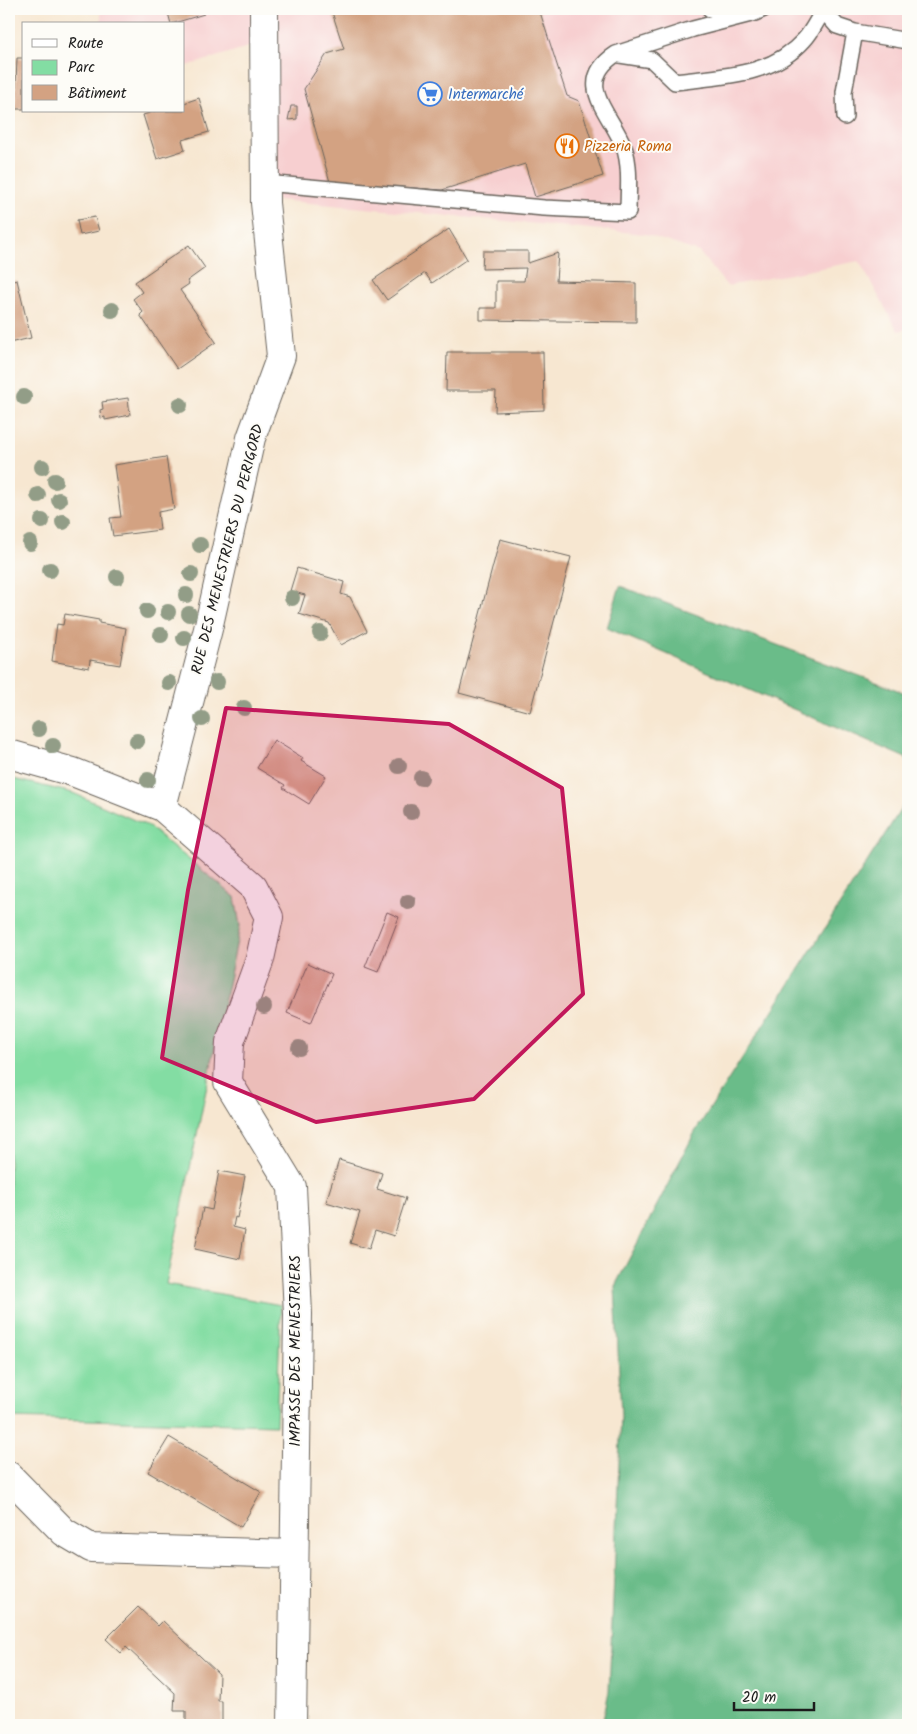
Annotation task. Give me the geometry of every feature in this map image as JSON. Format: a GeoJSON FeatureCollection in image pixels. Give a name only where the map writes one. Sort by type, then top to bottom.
{"type":"FeatureCollection","features":[{"type":"Feature","properties":{"kind":"street","name":"RUE DES MENESTRIERS DU PERIGORD"},"geometry":{"type":"LineString","coordinates":[[162,807],[208,629],[251,438],[281,356],[265,193],[264,9]]}},
{"type":"Feature","properties":{"kind":"street"},"geometry":{"type":"LineString","coordinates":[[9,754],[73,772],[162,807]]}},
{"type":"Feature","properties":{"kind":"street","name":"IMPASSE DES MENESTRIERS"},"geometry":{"type":"LineString","coordinates":[[162,807],[253,886],[269,918],[260,959],[230,1042],[228,1082],[292,1187],[298,1314],[292,1725]]}},
{"type":"Feature","properties":{"kind":"street"},"geometry":{"type":"LineString","coordinates":[[9,1476],[64,1532],[91,1548],[293,1554]]}},
{"type":"Feature","properties":{"kind":"lane"},"geometry":{"type":"LineString","coordinates":[[710,9],[724,9]]}},
{"type":"Feature","properties":{"kind":"lane"},"geometry":{"type":"LineString","coordinates":[[265,193],[628,212],[628,171],[624,148],[597,94],[595,84],[598,69],[606,60],[616,54],[693,29],[764,9]]}},
{"type":"Feature","properties":{"kind":"lane"},"geometry":{"type":"LineString","coordinates":[[616,54],[652,60],[675,82],[750,73],[785,57],[805,39],[823,10],[837,26],[855,32],[908,41]]}},
{"type":"Feature","properties":{"kind":"lane"},"geometry":{"type":"LineString","coordinates":[[845,117],[844,92],[855,32]]}},
{"type":"Feature","properties":{"kind":"highlighted area"},"geometry":{"type":"Polygon","coordinates":[[[226,708],[449,724],[562,788],[583,994],[474,1099],[316,1122],[162,1058],[188,890],[226,708]]]}},
{"type":"Feature","properties":{"kind":"shaded area"},"geometry":{"type":"Polygon","coordinates":[[[101,9],[908,9],[908,329],[898,331],[859,261],[727,286],[699,252],[645,234],[277,200],[251,46],[185,67],[185,22],[101,22],[101,9]]]}},
{"type":"Feature","properties":{"kind":"green space"},"geometry":{"type":"Polygon","coordinates":[[[620,586],[908,694],[908,759],[607,628],[620,586]]]}},
{"type":"Feature","properties":{"kind":"green space"},"geometry":{"type":"Polygon","coordinates":[[[9,778],[73,793],[148,826],[235,897],[240,926],[166,1284],[281,1305],[276,1425],[9,1418],[9,778]]]}},
{"type":"Feature","properties":{"kind":"green space"},"geometry":{"type":"Polygon","coordinates":[[[908,798],[908,1725],[602,1725],[609,1691],[621,1416],[615,1286],[695,1132],[908,798]]]}},
{"type":"Feature","properties":{"kind":"building"},"geometry":{"type":"Polygon","coordinates":[[[167,9],[202,9],[204,14],[178,22],[170,22],[167,9]]]}},
{"type":"Feature","properties":{"kind":"building","name":"Intermarché"},"geometry":{"type":"Polygon","coordinates":[[[331,9],[539,9],[567,96],[579,101],[603,176],[535,197],[525,164],[442,190],[330,182],[304,89],[327,54],[344,49],[331,9]]]}},
{"type":"Feature","properties":{"kind":"building"},"geometry":{"type":"Polygon","coordinates":[[[17,58],[22,58],[22,109],[15,109],[17,58]]]}},
{"type":"Feature","properties":{"kind":"building"},"geometry":{"type":"Polygon","coordinates":[[[199,98],[209,132],[182,140],[185,150],[157,159],[143,115],[153,112],[185,112],[185,103],[199,98]]]}},
{"type":"Feature","properties":{"kind":"building"},"geometry":{"type":"Polygon","coordinates":[[[291,106],[297,106],[297,119],[288,120],[291,106]]]}},
{"type":"Feature","properties":{"kind":"building"},"geometry":{"type":"Polygon","coordinates":[[[95,217],[99,231],[80,235],[77,220],[95,217]]]}},
{"type":"Feature","properties":{"kind":"building"},"geometry":{"type":"Polygon","coordinates":[[[449,229],[467,259],[432,283],[425,273],[387,300],[373,280],[449,229]]]}},
{"type":"Feature","properties":{"kind":"building"},"geometry":{"type":"Polygon","coordinates":[[[189,245],[205,268],[187,281],[189,284],[180,290],[216,342],[177,369],[140,315],[143,312],[133,299],[142,292],[135,282],[189,245]]]}},
{"type":"Feature","properties":{"kind":"building"},"geometry":{"type":"Polygon","coordinates":[[[483,251],[528,251],[528,263],[558,253],[556,281],[636,283],[636,322],[480,320],[480,308],[496,308],[496,281],[524,281],[526,268],[482,269],[483,251]]]}},
{"type":"Feature","properties":{"kind":"building"},"geometry":{"type":"Polygon","coordinates":[[[17,280],[31,338],[9,343],[9,282],[17,280]]]}},
{"type":"Feature","properties":{"kind":"building"},"geometry":{"type":"Polygon","coordinates":[[[447,352],[543,352],[544,410],[495,412],[496,391],[446,391],[447,352]]]}},
{"type":"Feature","properties":{"kind":"building"},"geometry":{"type":"Polygon","coordinates":[[[128,398],[130,415],[105,420],[105,417],[101,418],[102,402],[128,398]]]}},
{"type":"Feature","properties":{"kind":"building"},"geometry":{"type":"Polygon","coordinates":[[[166,457],[174,509],[158,512],[160,530],[113,536],[110,518],[121,517],[114,465],[166,457]]]}},
{"type":"Feature","properties":{"kind":"building"},"geometry":{"type":"Polygon","coordinates":[[[500,539],[571,557],[530,712],[459,693],[500,539]]]}},
{"type":"Feature","properties":{"kind":"building"},"geometry":{"type":"Polygon","coordinates":[[[297,568],[344,582],[341,594],[350,597],[367,631],[341,645],[329,623],[299,614],[305,595],[290,591],[297,568]]]}},
{"type":"Feature","properties":{"kind":"building"},"geometry":{"type":"Polygon","coordinates":[[[65,614],[99,620],[99,623],[126,628],[120,665],[90,660],[89,668],[52,661],[57,624],[63,625],[65,614]]]}},
{"type":"Feature","properties":{"kind":"building"},"geometry":{"type":"Polygon","coordinates":[[[274,740],[303,758],[301,761],[326,776],[309,804],[283,788],[285,785],[257,768],[274,740]]]}},
{"type":"Feature","properties":{"kind":"building"},"geometry":{"type":"Polygon","coordinates":[[[387,912],[399,917],[378,972],[365,967],[387,912]]]}},
{"type":"Feature","properties":{"kind":"building"},"geometry":{"type":"Polygon","coordinates":[[[308,963],[332,974],[311,1023],[287,1013],[308,963]]]}},
{"type":"Feature","properties":{"kind":"building"},"geometry":{"type":"Polygon","coordinates":[[[339,1160],[382,1173],[377,1189],[406,1198],[394,1236],[375,1230],[369,1249],[350,1243],[360,1212],[326,1202],[339,1160]]]}},
{"type":"Feature","properties":{"kind":"building"},"geometry":{"type":"Polygon","coordinates":[[[219,1171],[245,1176],[237,1218],[235,1217],[233,1227],[245,1230],[240,1259],[195,1249],[203,1208],[212,1210],[219,1171]]]}},
{"type":"Feature","properties":{"kind":"building"},"geometry":{"type":"Polygon","coordinates":[[[169,1437],[261,1492],[241,1527],[148,1472],[169,1437]]]}},
{"type":"Feature","properties":{"kind":"building"},"geometry":{"type":"Polygon","coordinates":[[[138,1607],[158,1626],[163,1621],[219,1674],[218,1701],[222,1701],[222,1725],[186,1725],[186,1711],[174,1711],[175,1693],[126,1647],[121,1653],[106,1639],[138,1607]]]}},
{"type":"Feature","properties":{"kind":"place","name":"Intermarché"},"geometry":{"type":"Point","coordinates":[430,94]}},
{"type":"Feature","properties":{"kind":"place","name":"Pizzeria Roma"},"geometry":{"type":"Point","coordinates":[567,146]}}]}
